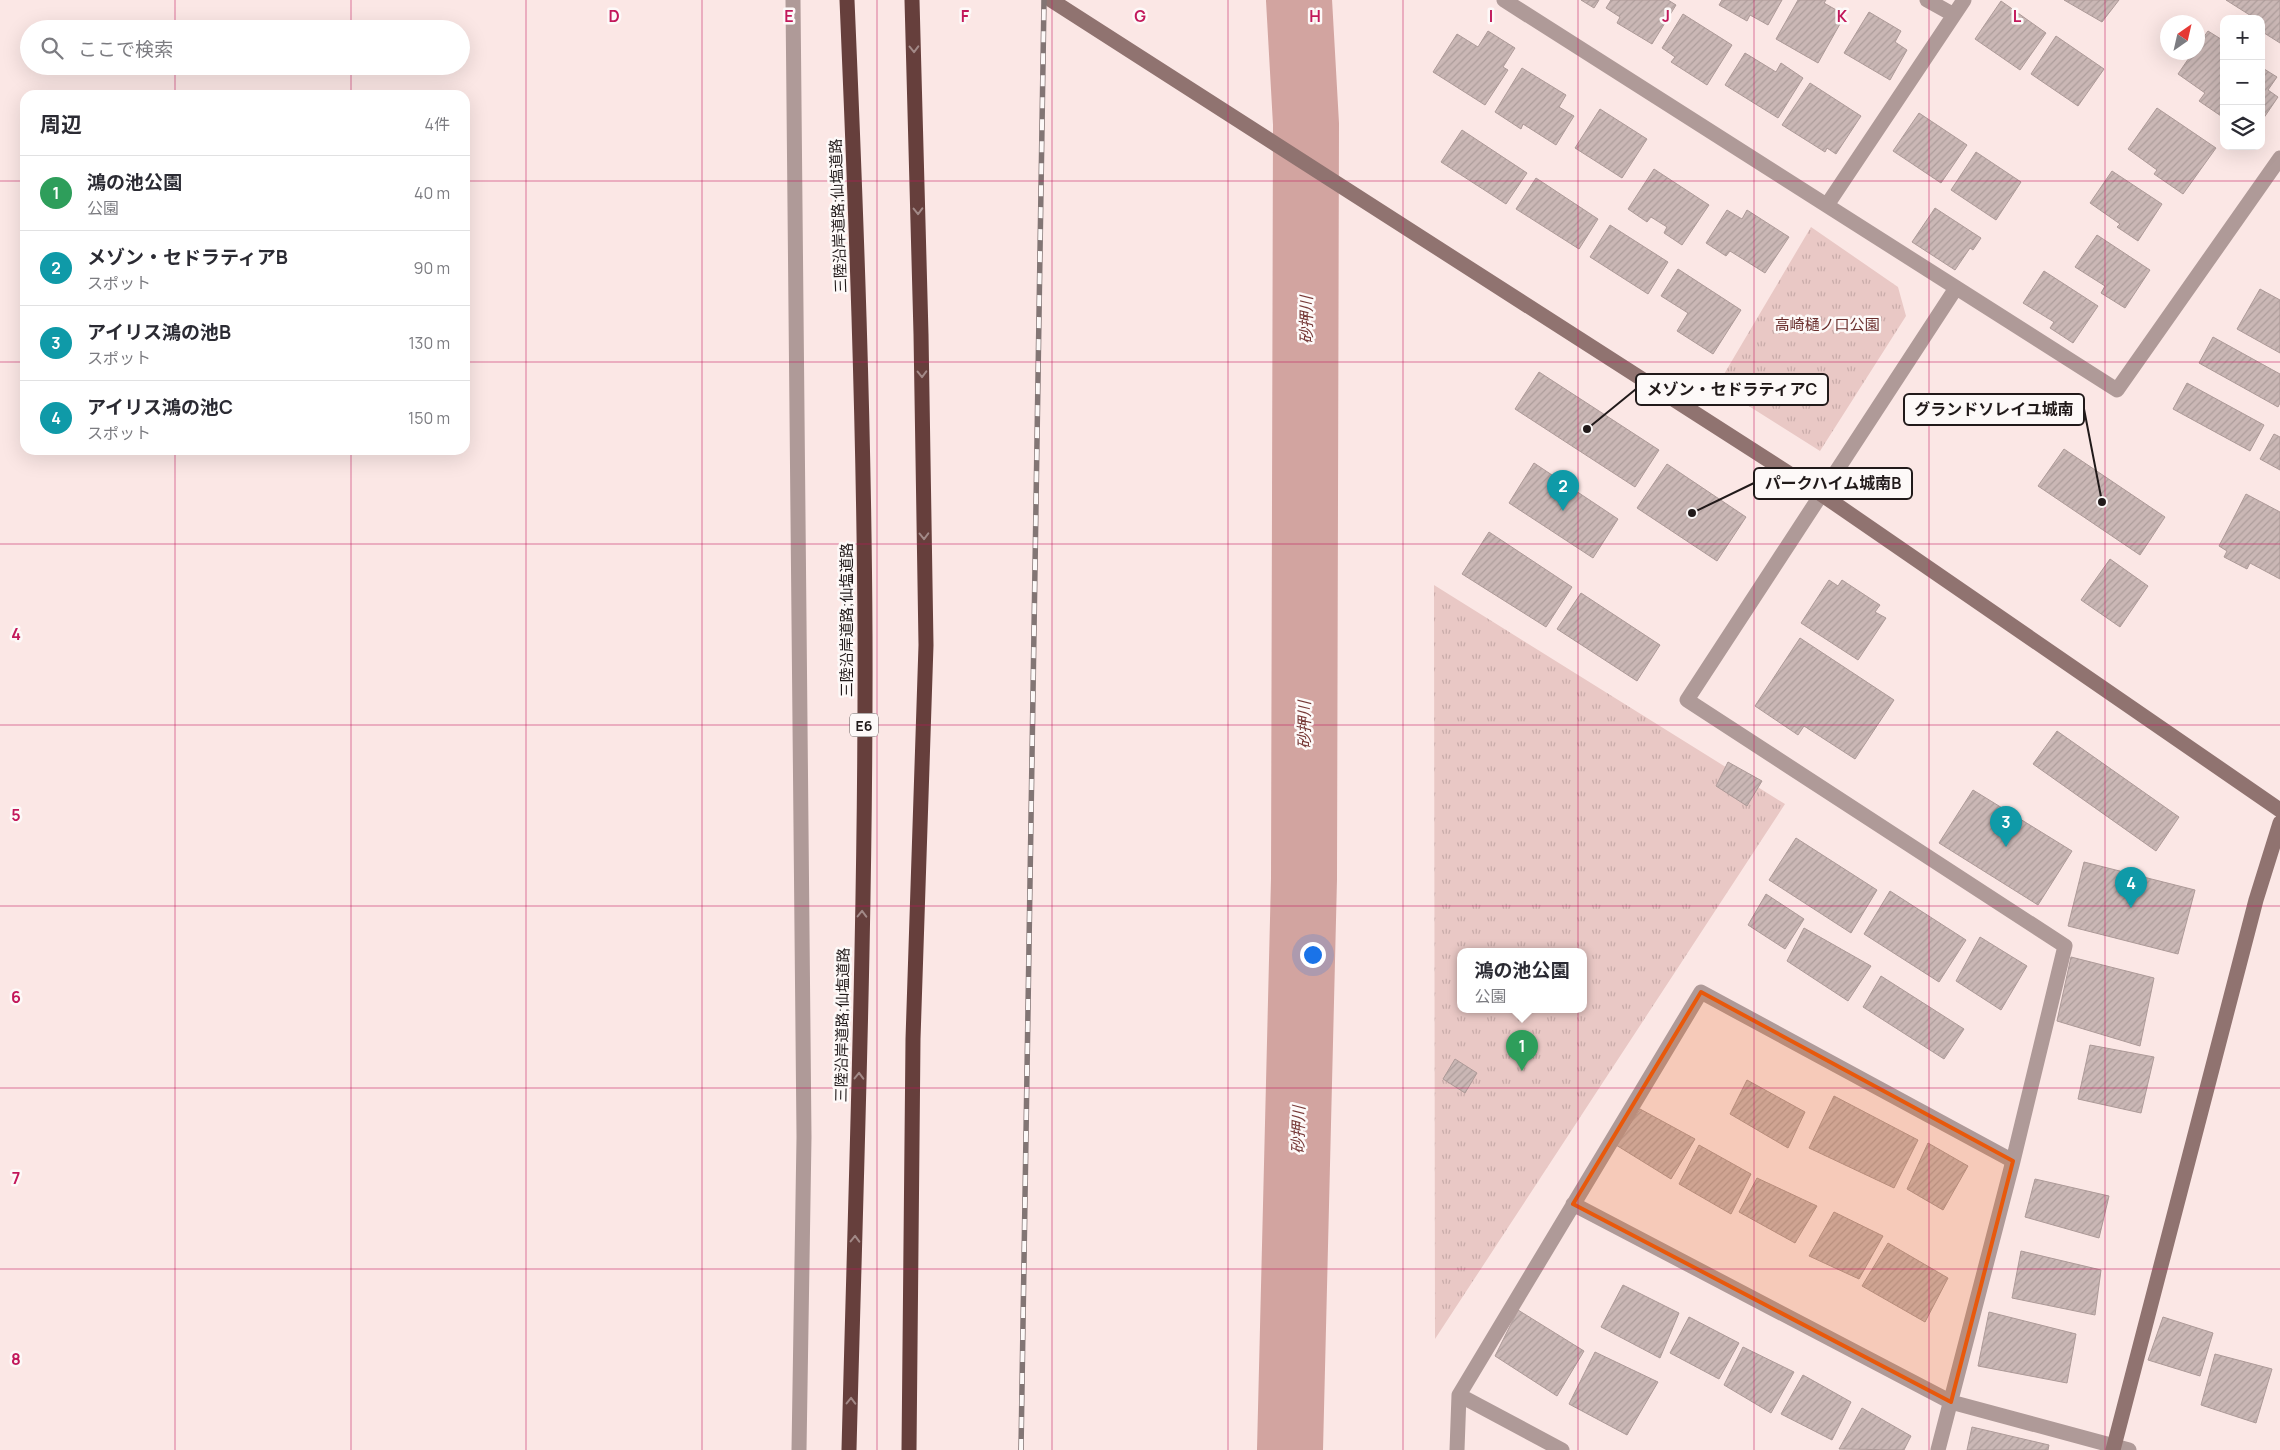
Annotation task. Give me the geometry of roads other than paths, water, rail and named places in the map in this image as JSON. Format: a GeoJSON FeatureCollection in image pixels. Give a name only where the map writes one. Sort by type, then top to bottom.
{"type":"FeatureCollection","features":[{"type":"Feature","properties":{"kind":"highway","name":"三陸沿岸道路;仙塩道路"},"geometry":{"type":"LineString","coordinates":[[847,0],[860,326],[865,634],[862,978],[849,1450]]}},
{"type":"Feature","properties":{"kind":"highway"},"geometry":{"type":"LineString","coordinates":[[909,1450],[913,1039],[926,646],[921,334],[912,0]]}},
{"type":"Feature","properties":{"kind":"street"},"geometry":{"type":"LineString","coordinates":[[793,0],[804,1137],[799,1450]]}},
{"type":"Feature","properties":{"kind":"street"},"geometry":{"type":"LineString","coordinates":[[1051,0],[1821,494],[2280,810]]}},
{"type":"Feature","properties":{"kind":"street"},"geometry":{"type":"LineString","coordinates":[[1504,0],[2117,390],[2280,158]]}},
{"type":"Feature","properties":{"kind":"street"},"geometry":{"type":"LineString","coordinates":[[1927,0],[1954,15]]}},
{"type":"Feature","properties":{"kind":"street"},"geometry":{"type":"LineString","coordinates":[[1826,205],[1964,0]]}},
{"type":"Feature","properties":{"kind":"street"},"geometry":{"type":"LineString","coordinates":[[1938,1450],[2013,1161],[2065,946],[1688,700],[1956,288]]}},
{"type":"Feature","properties":{"kind":"street"},"geometry":{"type":"LineString","coordinates":[[1573,1204],[1951,1402],[2119,1449],[2256,900],[2280,822]]}},
{"type":"Feature","properties":{"kind":"street"},"geometry":{"type":"LineString","coordinates":[[1457,1450],[1459,1396],[1701,992],[2013,1161]]}},
{"type":"Feature","properties":{"kind":"street"},"geometry":{"type":"LineString","coordinates":[[1459,1396],[1562,1450]]}},
{"type":"Feature","properties":{"kind":"waterway","name":"砂押川"},"geometry":{"type":"LineString","coordinates":[[1290,1450],[1304,879],[1306,124],[1299,0]]}},
{"type":"Feature","properties":{"kind":"railway"},"geometry":{"type":"LineString","coordinates":[[1021,1450],[1044,0]]}},
{"type":"Feature","properties":{"kind":"place","name":"メゾン・セドラティアC"},"geometry":{"type":"Point","coordinates":[1587,429]}},
{"type":"Feature","properties":{"kind":"place","name":"グランドソレイユ城南"},"geometry":{"type":"Point","coordinates":[2102,502]}},
{"type":"Feature","properties":{"kind":"place","name":"メゾン・セドラティアB"},"geometry":{"type":"Point","coordinates":[1563,511]}},
{"type":"Feature","properties":{"kind":"place","name":"パークハイム城南B"},"geometry":{"type":"Point","coordinates":[1692,513]}},
{"type":"Feature","properties":{"kind":"place","name":"アイリス鴻の池B"},"geometry":{"type":"Point","coordinates":[2006,847]}},
{"type":"Feature","properties":{"kind":"place","name":"アイリス鴻の池C"},"geometry":{"type":"Point","coordinates":[2131,908]}},
{"type":"Feature","properties":{"kind":"place","name":"鴻の池公園"},"geometry":{"type":"Point","coordinates":[1522,1071]}},
{"type":"Feature","properties":{"kind":"park label","name":"高崎樋ノ口公園"},"geometry":{"type":"Point","coordinates":[1827,324]}}]}
